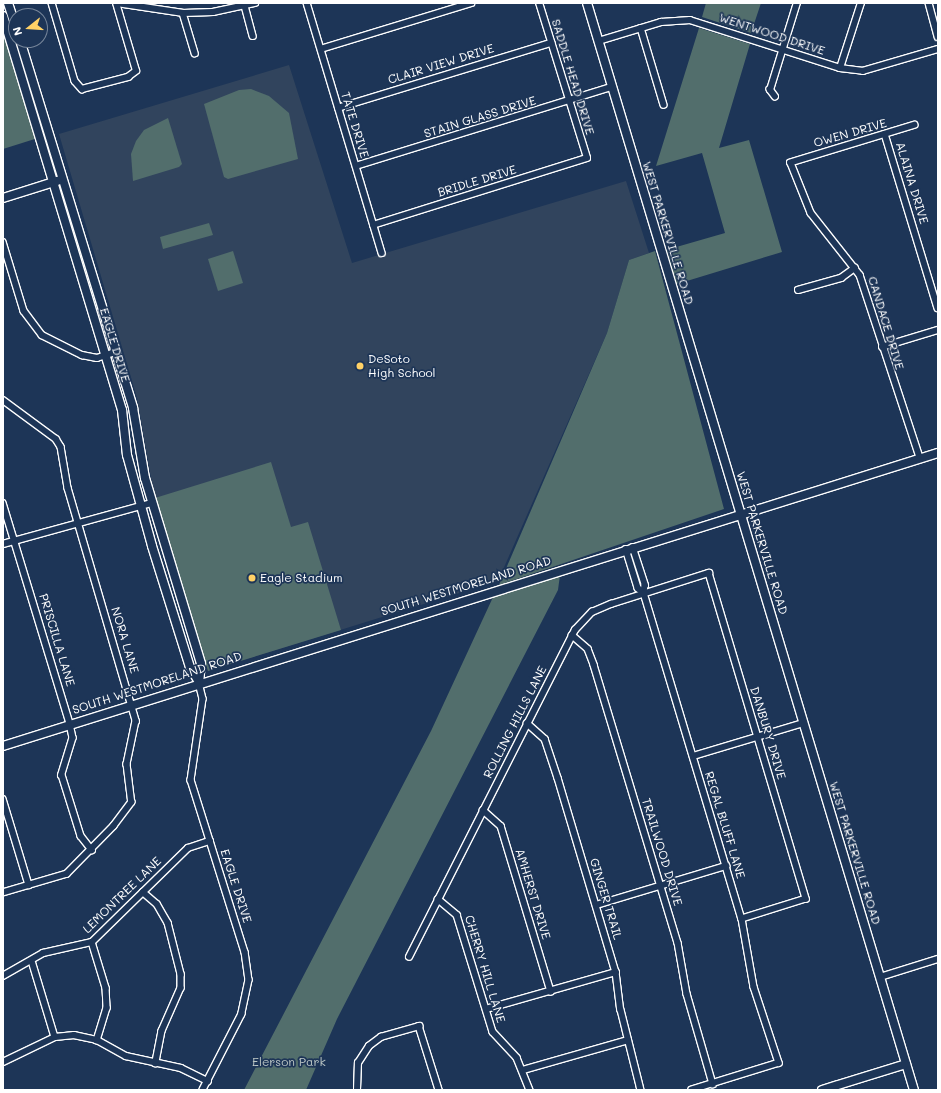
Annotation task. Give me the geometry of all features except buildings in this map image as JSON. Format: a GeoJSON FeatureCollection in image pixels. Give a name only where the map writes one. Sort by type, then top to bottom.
{"type":"FeatureCollection","features":[{"type":"Feature","properties":{"kind":"main road"},"geometry":{"type":"LineString","coordinates":[[3,4],[8,3]]}},
{"type":"Feature","properties":{"kind":"main road","name":"WEST PARKERVILLE ROAD"},"geometry":{"type":"LineString","coordinates":[[587,3],[611,87],[914,1090]]}},
{"type":"Feature","properties":{"kind":"main road","name":"EAGLE DRIVE"},"geometry":{"type":"LineString","coordinates":[[3,16],[122,410],[127,455],[141,506],[190,667],[198,682]]}},
{"type":"Feature","properties":{"kind":"main road"},"geometry":{"type":"LineString","coordinates":[[6,25],[11,25],[28,67]]}},
{"type":"Feature","properties":{"kind":"main road","name":"EAGLE DRIVE"},"geometry":{"type":"LineString","coordinates":[[22,48],[49,129],[133,408],[139,452],[152,503],[201,664],[198,682]]}},
{"type":"Feature","properties":{"kind":"main road"},"geometry":{"type":"LineString","coordinates":[[39,132],[49,129]]}},
{"type":"Feature","properties":{"kind":"main road"},"geometry":{"type":"LineString","coordinates":[[3,198],[64,179]]}},
{"type":"Feature","properties":{"kind":"main road"},"geometry":{"type":"LineString","coordinates":[[79,265],[88,262]]}},
{"type":"Feature","properties":{"kind":"main road","name":"SOUTH WESTMORELAND ROAD"},"geometry":{"type":"LineString","coordinates":[[3,746],[198,682],[740,513],[938,453]]}},
{"type":"Feature","properties":{"kind":"main road"},"geometry":{"type":"LineString","coordinates":[[822,1090],[906,1064]]}},
{"type":"Feature","properties":{"kind":"street"},"geometry":{"type":"LineString","coordinates":[[52,3],[75,81],[82,89],[128,77],[136,71],[116,3],[183,13],[245,6],[255,3]]}},
{"type":"Feature","properties":{"kind":"street","name":"TATE DRIVE"},"geometry":{"type":"LineString","coordinates":[[307,3],[382,253]]}},
{"type":"Feature","properties":{"kind":"street"},"geometry":{"type":"LineString","coordinates":[[321,49],[471,3]]}},
{"type":"Feature","properties":{"kind":"street","name":"SADDLE HEAD DRIVE"},"geometry":{"type":"LineString","coordinates":[[539,3],[587,158]]}},
{"type":"Feature","properties":{"kind":"street"},"geometry":{"type":"LineString","coordinates":[[774,97],[770,90],[797,3]]}},
{"type":"Feature","properties":{"kind":"street"},"geometry":{"type":"LineString","coordinates":[[840,68],[861,3]]}},
{"type":"Feature","properties":{"kind":"street"},"geometry":{"type":"LineString","coordinates":[[929,3],[938,37]]}},
{"type":"Feature","properties":{"kind":"street"},"geometry":{"type":"LineString","coordinates":[[245,6],[253,36]]}},
{"type":"Feature","properties":{"kind":"street"},"geometry":{"type":"LineString","coordinates":[[183,13],[195,53]]}},
{"type":"Feature","properties":{"kind":"street","name":"WENTWOOD DRIVE"},"geometry":{"type":"LineString","coordinates":[[598,41],[641,28],[690,20],[840,68],[863,71],[881,68],[938,49]]}},
{"type":"Feature","properties":{"kind":"street"},"geometry":{"type":"LineString","coordinates":[[641,28],[664,105]]}},
{"type":"Feature","properties":{"kind":"street","name":"CLAIR VIEW DRIVE"},"geometry":{"type":"LineString","coordinates":[[338,108],[551,43]]}},
{"type":"Feature","properties":{"kind":"street","name":"STAIN GLASS DRIVE"},"geometry":{"type":"LineString","coordinates":[[356,166],[611,87]]}},
{"type":"Feature","properties":{"kind":"street","name":"OWEN DRIVE"},"geometry":{"type":"LineString","coordinates":[[791,163],[915,125]]}},
{"type":"Feature","properties":{"kind":"street","name":"ALAINA DRIVE"},"geometry":{"type":"LineString","coordinates":[[885,134],[938,308]]}},
{"type":"Feature","properties":{"kind":"street","name":"BRIDLE DRIVE"},"geometry":{"type":"LineString","coordinates":[[373,225],[587,158]]}},
{"type":"Feature","properties":{"kind":"street","name":"CANDACE DRIVE"},"geometry":{"type":"LineString","coordinates":[[791,163],[811,213],[856,268],[920,458]]}},
{"type":"Feature","properties":{"kind":"street"},"geometry":{"type":"LineString","coordinates":[[3,242],[29,321],[42,335],[67,349],[97,358],[116,352]]}},
{"type":"Feature","properties":{"kind":"street"},"geometry":{"type":"LineString","coordinates":[[798,290],[840,278],[856,268]]}},
{"type":"Feature","properties":{"kind":"street"},"geometry":{"type":"LineString","coordinates":[[882,348],[938,330]]}},
{"type":"Feature","properties":{"kind":"street","name":"NORA LANE"},"geometry":{"type":"LineString","coordinates":[[3,400],[56,439],[78,523],[133,704],[136,721],[127,764],[132,802],[92,850],[67,874],[3,893]]}},
{"type":"Feature","properties":{"kind":"street","name":"PRISCILLA LANE"},"geometry":{"type":"LineString","coordinates":[[3,503],[70,724],[73,738],[62,775],[81,836],[92,850]]}},
{"type":"Feature","properties":{"kind":"street"},"geometry":{"type":"LineString","coordinates":[[3,544],[15,543],[78,523],[152,503]]}},
{"type":"Feature","properties":{"kind":"street","name":"REGAL BLUFF LANE"},"geometry":{"type":"LineString","coordinates":[[630,548],[638,588],[644,593],[742,919],[754,987],[779,1063],[713,1084]]}},
{"type":"Feature","properties":{"kind":"street","name":"ROLLING HILLS LANE"},"geometry":{"type":"LineString","coordinates":[[409,957],[572,635],[592,612],[644,593],[709,574]]}},
{"type":"Feature","properties":{"kind":"street","name":"DANBURY DRIVE"},"geometry":{"type":"LineString","coordinates":[[709,574],[806,899],[742,919]]}},
{"type":"Feature","properties":{"kind":"street","name":"TRAILWOOD DRIVE"},"geometry":{"type":"LineString","coordinates":[[572,635],[588,649],[594,665],[661,886],[713,1084]]}},
{"type":"Feature","properties":{"kind":"street","name":"EAGLE DRIVE"},"geometry":{"type":"LineString","coordinates":[[198,682],[203,700],[191,780],[245,952],[249,980],[242,1014],[203,1090]]}},
{"type":"Feature","properties":{"kind":"street","name":"GINGER TRAIL"},"geometry":{"type":"LineString","coordinates":[[527,723],[545,739],[616,972],[628,1040],[641,1090]]}},
{"type":"Feature","properties":{"kind":"street"},"geometry":{"type":"LineString","coordinates":[[693,756],[803,723]]}},
{"type":"Feature","properties":{"kind":"street"},"geometry":{"type":"LineString","coordinates":[[3,799],[29,885]]}},
{"type":"Feature","properties":{"kind":"street","name":"AMHERST DRIVE"},"geometry":{"type":"LineString","coordinates":[[483,810],[501,826],[551,992]]}},
{"type":"Feature","properties":{"kind":"street","name":"LEMONTREE LANE"},"geometry":{"type":"LineString","coordinates":[[3,976],[32,961],[43,953],[92,942],[188,848],[210,841]]}},
{"type":"Feature","properties":{"kind":"street"},"geometry":{"type":"LineString","coordinates":[[596,905],[726,866]]}},
{"type":"Feature","properties":{"kind":"street"},"geometry":{"type":"LineString","coordinates":[[143,892],[156,904],[168,923],[181,974],[181,988],[162,1031],[156,1063]]}},
{"type":"Feature","properties":{"kind":"street","name":"CHERRY HILL LANE"},"geometry":{"type":"LineString","coordinates":[[438,899],[457,915],[493,1032],[523,1070],[530,1090]]}},
{"type":"Feature","properties":{"kind":"street"},"geometry":{"type":"LineString","coordinates":[[92,942],[106,988],[107,1008],[97,1040]]}},
{"type":"Feature","properties":{"kind":"street"},"geometry":{"type":"LineString","coordinates":[[880,977],[938,959]]}},
{"type":"Feature","properties":{"kind":"street"},"geometry":{"type":"LineString","coordinates":[[32,961],[55,1037]]}},
{"type":"Feature","properties":{"kind":"street"},"geometry":{"type":"LineString","coordinates":[[486,1009],[551,992],[616,972]]}},
{"type":"Feature","properties":{"kind":"street"},"geometry":{"type":"LineString","coordinates":[[357,1090],[356,1071],[360,1057],[381,1037],[419,1026],[439,1090]]}},
{"type":"Feature","properties":{"kind":"street"},"geometry":{"type":"LineString","coordinates":[[3,1062],[55,1037],[74,1035],[97,1040],[126,1056],[181,1068],[208,1081]]}},
{"type":"Feature","properties":{"kind":"street"},"geometry":{"type":"LineString","coordinates":[[523,1070],[628,1040]]}},
{"type":"Feature","properties":{"kind":"street"},"geometry":{"type":"LineString","coordinates":[[692,1090],[713,1084]]}},
{"type":"Feature","properties":{"kind":"shaded area","name":"DeSoto High School"},"geometry":{"type":"Polygon","coordinates":[[[289,65],[352,263],[626,181],[649,253],[629,260],[607,333],[498,581],[208,671],[154,495],[137,398],[59,134],[289,65]]]}},
{"type":"Feature","properties":{"kind":"green space"},"geometry":{"type":"Polygon","coordinates":[[[706,3],[761,3],[751,33],[702,17],[706,3]]]}},
{"type":"Feature","properties":{"kind":"green space"},"geometry":{"type":"Polygon","coordinates":[[[3,23],[8,39],[8,48],[11,48],[38,138],[3,149],[3,23]]]}},
{"type":"Feature","properties":{"kind":"green space"},"geometry":{"type":"Polygon","coordinates":[[[699,28],[750,44],[719,148],[749,140],[782,252],[677,284],[666,250],[725,233],[702,153],[656,166],[699,28]]]}},
{"type":"Feature","properties":{"kind":"green space"},"geometry":{"type":"Polygon","coordinates":[[[251,89],[269,96],[289,113],[298,159],[228,179],[224,177],[204,104],[239,90],[251,89]]]}},
{"type":"Feature","properties":{"kind":"green space"},"geometry":{"type":"Polygon","coordinates":[[[168,118],[182,164],[179,167],[133,181],[131,154],[136,141],[144,130],[168,118]]]}},
{"type":"Feature","properties":{"kind":"green space"},"geometry":{"type":"Polygon","coordinates":[[[209,223],[213,235],[163,249],[160,237],[209,223]]]}},
{"type":"Feature","properties":{"kind":"green space"},"geometry":{"type":"Polygon","coordinates":[[[233,251],[243,283],[218,291],[208,259],[233,251]]]}},
{"type":"Feature","properties":{"kind":"green space"},"geometry":{"type":"Polygon","coordinates":[[[655,251],[724,509],[499,585],[607,333],[629,260],[655,251]]]}},
{"type":"Feature","properties":{"kind":"green space","name":"Eagle Stadium"},"geometry":{"type":"Polygon","coordinates":[[[271,462],[291,527],[308,522],[341,630],[208,671],[155,498],[271,462]]]}},
{"type":"Feature","properties":{"kind":"green space","name":"Elerson Park"},"geometry":{"type":"Polygon","coordinates":[[[560,575],[558,590],[337,1019],[306,1090],[244,1090],[431,731],[494,595],[560,575]]]}},
{"type":"Feature","properties":{"kind":"place","name":"DeSoto High School"},"geometry":{"type":"Point","coordinates":[360,366]}},
{"type":"Feature","properties":{"kind":"place","name":"Eagle Stadium"},"geometry":{"type":"Point","coordinates":[252,578]}}]}
